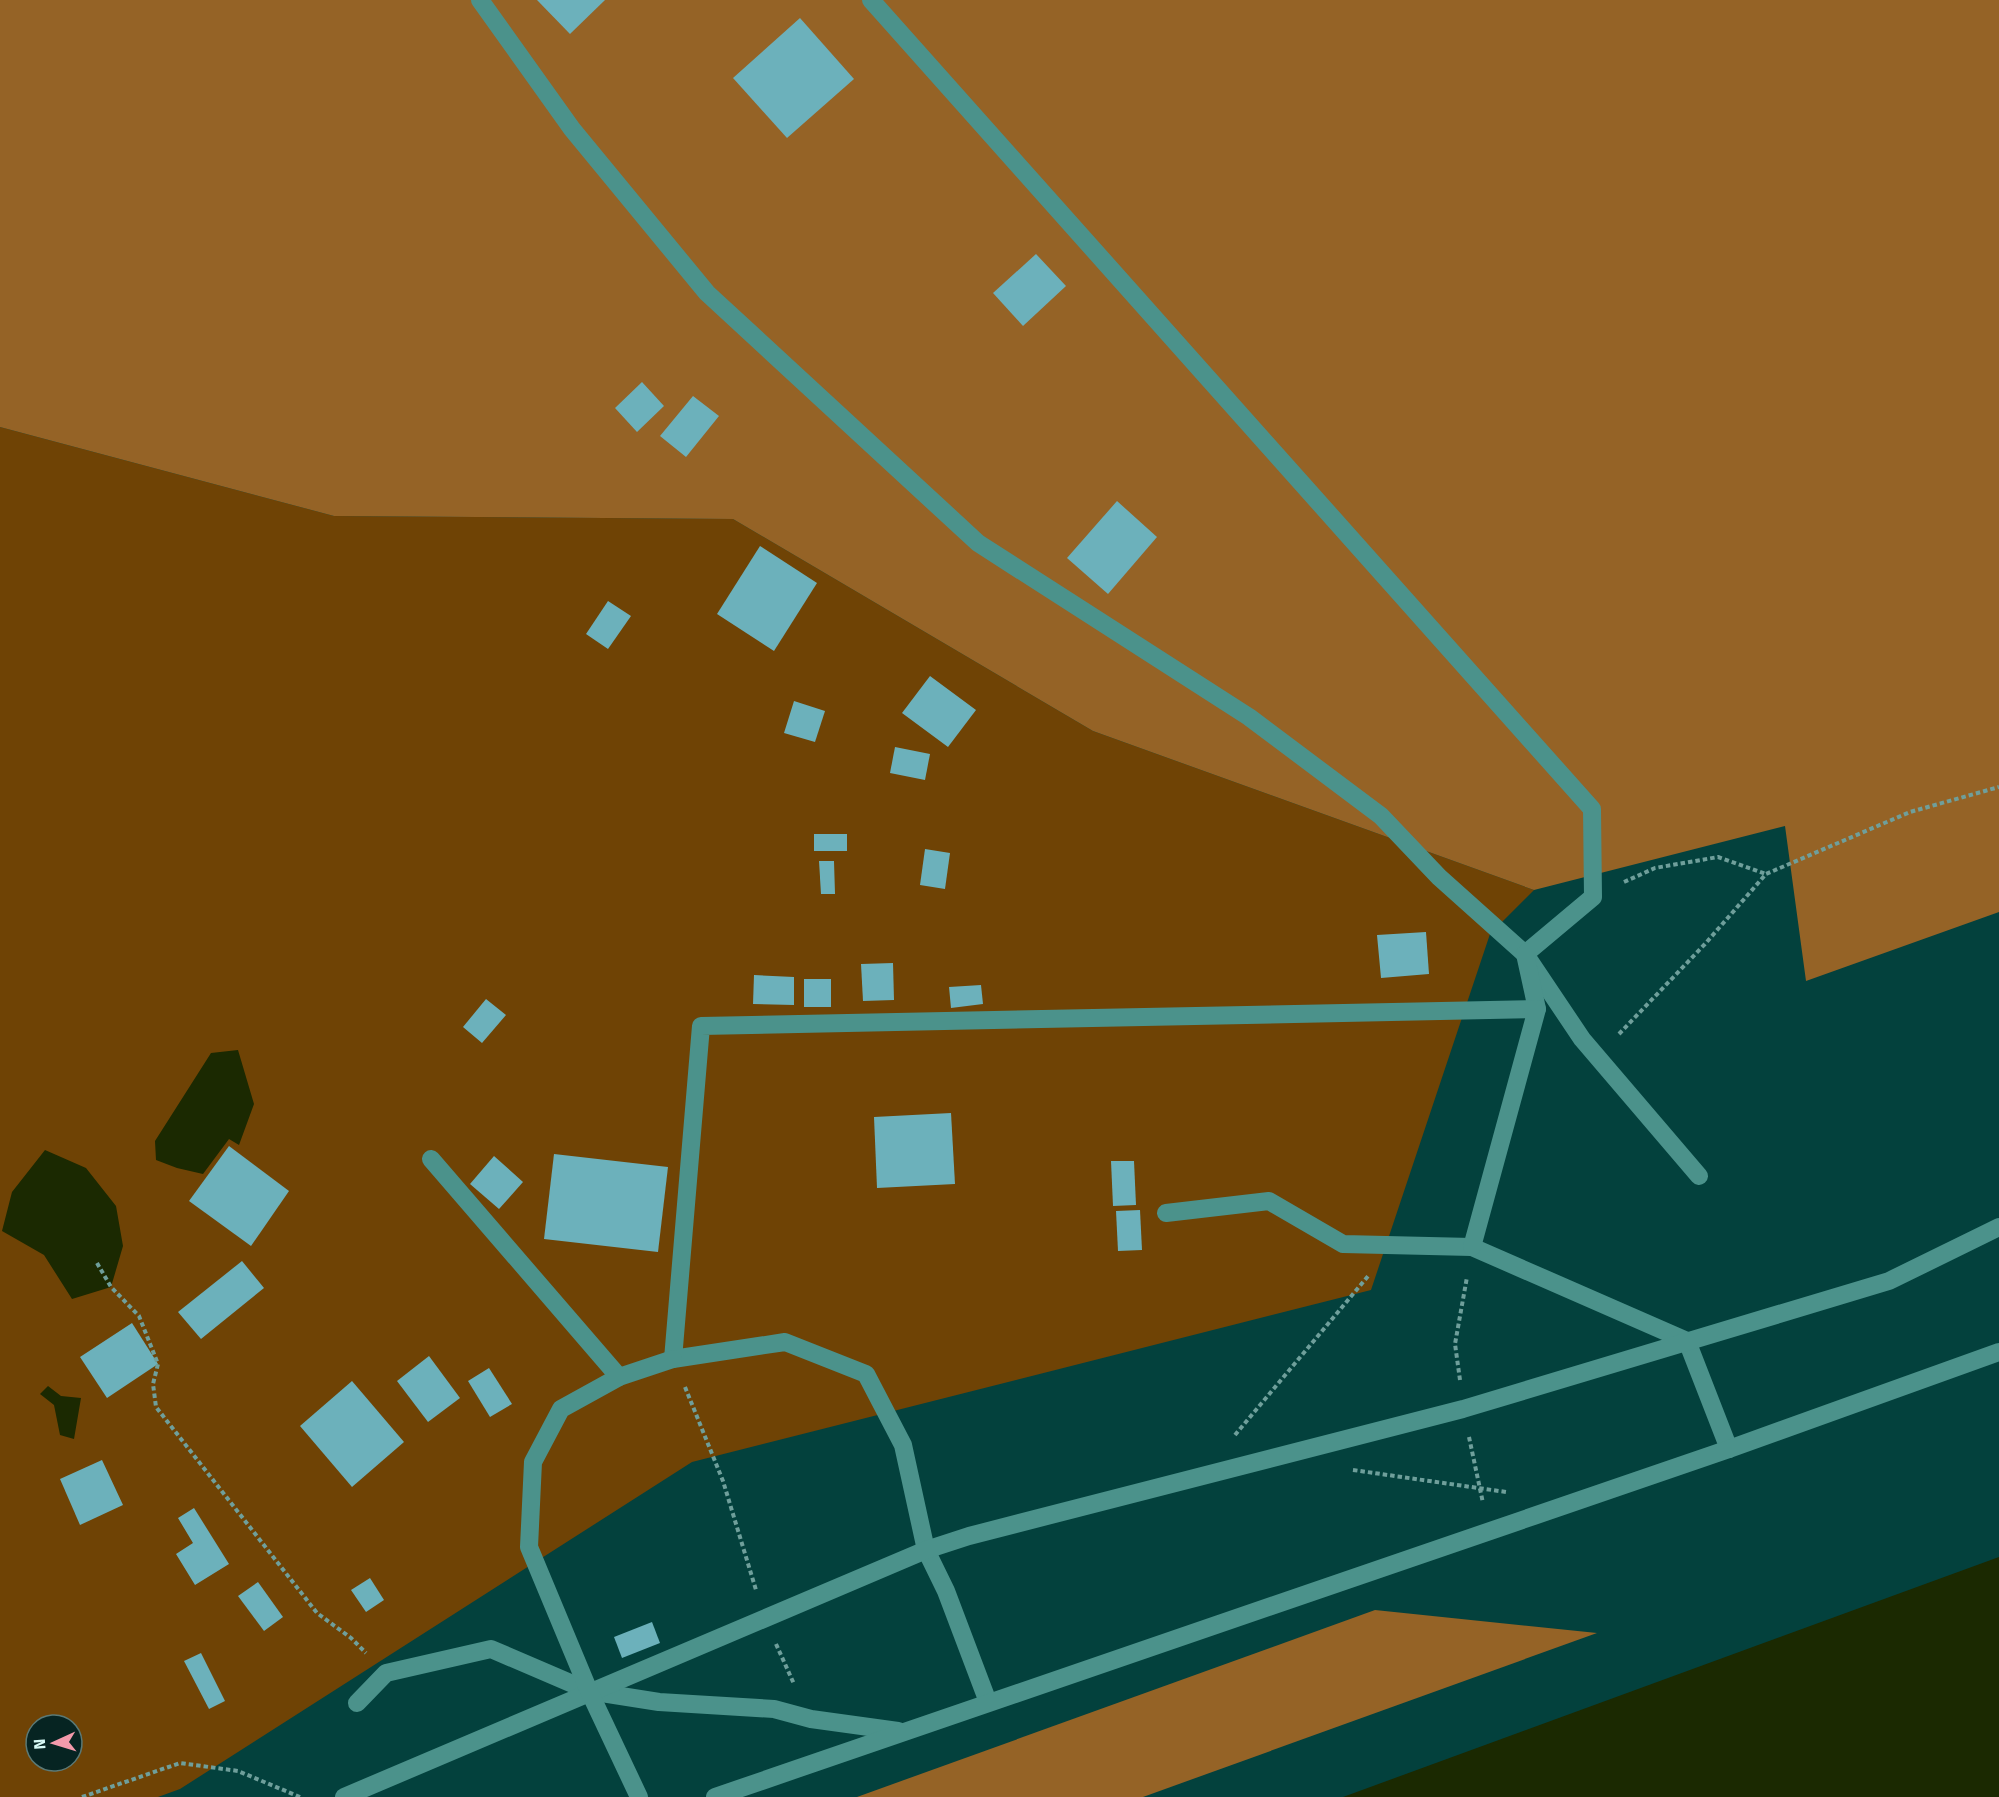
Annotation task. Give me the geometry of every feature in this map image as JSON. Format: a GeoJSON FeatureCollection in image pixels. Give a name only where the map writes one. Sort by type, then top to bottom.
{"type":"FeatureCollection","features":[{"type":"Feature","properties":{"kind":"street"},"geometry":{"type":"LineString","coordinates":[[480,0],[572,129],[707,293],[978,543],[1249,717],[1381,816],[1439,877],[1525,954],[1564,1016],[1699,1176]]}},
{"type":"Feature","properties":{"kind":"street"},"geometry":{"type":"LineString","coordinates":[[871,0],[1592,809],[1593,897],[1525,954]]}},
{"type":"Feature","properties":{"kind":"street"},"geometry":{"type":"LineString","coordinates":[[1472,1247],[1537,1009],[1525,954]]}},
{"type":"Feature","properties":{"kind":"street"},"geometry":{"type":"LineString","coordinates":[[673,1359],[701,1026],[1537,1009]]}},
{"type":"Feature","properties":{"kind":"street"},"geometry":{"type":"LineString","coordinates":[[431,1159],[618,1377]]}},
{"type":"Feature","properties":{"kind":"street"},"geometry":{"type":"LineString","coordinates":[[1166,1213],[1269,1201],[1343,1244],[1472,1247],[1687,1341],[1729,1449]]}},
{"type":"Feature","properties":{"kind":"street"},"geometry":{"type":"LineString","coordinates":[[344,1797],[589,1691],[765,1620],[926,1550],[969,1536],[1463,1409],[1889,1281],[1999,1227]]}},
{"type":"Feature","properties":{"kind":"street"},"geometry":{"type":"LineString","coordinates":[[639,1797],[589,1691],[529,1547],[533,1462],[561,1409],[618,1377],[673,1359],[785,1342],[866,1374],[903,1445],[926,1550],[946,1591],[988,1702]]}},
{"type":"Feature","properties":{"kind":"street"},"geometry":{"type":"LineString","coordinates":[[715,1797],[1729,1449],[1999,1352]]}},
{"type":"Feature","properties":{"kind":"street"},"geometry":{"type":"LineString","coordinates":[[357,1703],[386,1673],[491,1649],[589,1691],[659,1702],[774,1709],[811,1719],[902,1732]]}},
{"type":"Feature","properties":{"kind":"path"},"geometry":{"type":"LineString","coordinates":[[1599,1058],[1629,1021],[1705,944],[1766,874],[1910,812],[1999,787]]}},
{"type":"Feature","properties":{"kind":"path"},"geometry":{"type":"LineString","coordinates":[[1593,897],[1655,868],[1718,857],[1766,874]]}},
{"type":"Feature","properties":{"kind":"path"},"geometry":{"type":"LineString","coordinates":[[1200,1477],[1394,1245]]}},
{"type":"Feature","properties":{"kind":"path"},"geometry":{"type":"LineString","coordinates":[[98,1263],[111,1287],[139,1316],[158,1364],[153,1384],[156,1407],[317,1613],[351,1638]]}},
{"type":"Feature","properties":{"kind":"path"},"geometry":{"type":"LineString","coordinates":[[673,1359],[723,1481],[765,1620],[811,1719]]}},
{"type":"Feature","properties":{"kind":"path"},"geometry":{"type":"LineString","coordinates":[[1352,1470],[1514,1494]]}},
{"type":"Feature","properties":{"kind":"path"},"geometry":{"type":"LineString","coordinates":[[82,1797],[180,1763],[238,1771],[300,1797]]}},
{"type":"Feature","properties":{"kind":"shaded area"},"geometry":{"type":"Polygon","coordinates":[[[0,0],[1999,0],[1999,912],[1806,981],[1785,826],[1534,890],[1093,731],[733,519],[334,516],[0,427],[0,0]]]}},
{"type":"Feature","properties":{"kind":"shaded area"},"geometry":{"type":"Polygon","coordinates":[[[0,427],[334,516],[733,519],[1093,731],[1534,890],[1490,934],[1371,1290],[692,1462],[180,1789],[158,1797],[0,1797],[0,427]]]}},
{"type":"Feature","properties":{"kind":"shaded area"},"geometry":{"type":"Polygon","coordinates":[[[238,1050],[254,1104],[239,1145],[229,1139],[203,1174],[156,1160],[155,1141],[211,1053],[238,1050]]]}},
{"type":"Feature","properties":{"kind":"shaded area"},"geometry":{"type":"Polygon","coordinates":[[[45,1150],[86,1168],[116,1206],[123,1246],[111,1287],[72,1299],[44,1255],[2,1231],[12,1192],[45,1150]]]}},
{"type":"Feature","properties":{"kind":"shaded area"},"geometry":{"type":"Polygon","coordinates":[[[48,1386],[61,1396],[81,1398],[74,1439],[60,1435],[54,1405],[40,1394],[48,1386]]]}},
{"type":"Feature","properties":{"kind":"shaded area"},"geometry":{"type":"Polygon","coordinates":[[[1999,1557],[1999,1797],[1343,1797],[1999,1557]]]}},
{"type":"Feature","properties":{"kind":"shaded area"},"geometry":{"type":"Polygon","coordinates":[[[1375,1610],[1597,1633],[1143,1797],[857,1797],[1375,1610]]]}},
{"type":"Feature","properties":{"kind":"building"},"geometry":{"type":"Polygon","coordinates":[[[537,0],[605,0],[570,34],[537,0]]]}},
{"type":"Feature","properties":{"kind":"building"},"geometry":{"type":"Polygon","coordinates":[[[800,18],[854,79],[787,138],[733,78],[800,18]]]}},
{"type":"Feature","properties":{"kind":"building"},"geometry":{"type":"Polygon","coordinates":[[[1036,254],[1066,286],[1023,326],[993,293],[1036,254]]]}},
{"type":"Feature","properties":{"kind":"building"},"geometry":{"type":"Polygon","coordinates":[[[642,382],[664,406],[637,432],[615,408],[642,382]]]}},
{"type":"Feature","properties":{"kind":"building"},"geometry":{"type":"Polygon","coordinates":[[[693,396],[719,416],[686,457],[660,436],[693,396]]]}},
{"type":"Feature","properties":{"kind":"building"},"geometry":{"type":"Polygon","coordinates":[[[1117,501],[1157,537],[1108,594],[1067,558],[1117,501]]]}},
{"type":"Feature","properties":{"kind":"building"},"geometry":{"type":"Polygon","coordinates":[[[760,546],[817,583],[774,651],[717,614],[760,546]]]}},
{"type":"Feature","properties":{"kind":"building"},"geometry":{"type":"Polygon","coordinates":[[[608,601],[631,616],[608,649],[586,634],[608,601]]]}},
{"type":"Feature","properties":{"kind":"building"},"geometry":{"type":"Polygon","coordinates":[[[930,676],[976,710],[948,747],[902,713],[930,676]]]}},
{"type":"Feature","properties":{"kind":"building"},"geometry":{"type":"Polygon","coordinates":[[[794,701],[825,711],[815,742],[784,733],[794,701]]]}},
{"type":"Feature","properties":{"kind":"building"},"geometry":{"type":"Polygon","coordinates":[[[895,747],[930,754],[925,780],[890,773],[895,747]]]}},
{"type":"Feature","properties":{"kind":"building"},"geometry":{"type":"Polygon","coordinates":[[[814,834],[847,834],[847,851],[814,851],[814,834]]]}},
{"type":"Feature","properties":{"kind":"building"},"geometry":{"type":"Polygon","coordinates":[[[925,849],[950,853],[945,889],[920,885],[925,849]]]}},
{"type":"Feature","properties":{"kind":"building"},"geometry":{"type":"Polygon","coordinates":[[[819,861],[834,861],[835,894],[821,894],[819,861]]]}},
{"type":"Feature","properties":{"kind":"building"},"geometry":{"type":"Polygon","coordinates":[[[1426,932],[1429,974],[1381,978],[1377,935],[1426,932]]]}},
{"type":"Feature","properties":{"kind":"building"},"geometry":{"type":"Polygon","coordinates":[[[893,963],[894,1000],[863,1001],[861,964],[893,963]]]}},
{"type":"Feature","properties":{"kind":"building"},"geometry":{"type":"Polygon","coordinates":[[[754,975],[794,977],[794,1005],[753,1004],[754,975]]]}},
{"type":"Feature","properties":{"kind":"building"},"geometry":{"type":"Polygon","coordinates":[[[804,979],[831,979],[831,1007],[804,1007],[804,979]]]}},
{"type":"Feature","properties":{"kind":"building"},"geometry":{"type":"Polygon","coordinates":[[[981,985],[983,1004],[951,1008],[949,987],[981,985]]]}},
{"type":"Feature","properties":{"kind":"building"},"geometry":{"type":"Polygon","coordinates":[[[486,999],[506,1015],[482,1043],[463,1027],[486,999]]]}},
{"type":"Feature","properties":{"kind":"building"},"geometry":{"type":"Polygon","coordinates":[[[951,1113],[955,1184],[877,1188],[874,1117],[951,1113]]]}},
{"type":"Feature","properties":{"kind":"building"},"geometry":{"type":"Polygon","coordinates":[[[229,1146],[289,1191],[251,1246],[189,1201],[229,1146]]]}},
{"type":"Feature","properties":{"kind":"building"},"geometry":{"type":"Polygon","coordinates":[[[554,1154],[668,1167],[658,1252],[544,1239],[554,1154]]]}},
{"type":"Feature","properties":{"kind":"building"},"geometry":{"type":"Polygon","coordinates":[[[494,1156],[523,1182],[499,1209],[470,1184],[494,1156]]]}},
{"type":"Feature","properties":{"kind":"building"},"geometry":{"type":"Polygon","coordinates":[[[1111,1161],[1134,1161],[1136,1205],[1113,1206],[1111,1161]]]}},
{"type":"Feature","properties":{"kind":"building"},"geometry":{"type":"Polygon","coordinates":[[[1140,1210],[1142,1250],[1118,1251],[1116,1211],[1140,1210]]]}},
{"type":"Feature","properties":{"kind":"building"},"geometry":{"type":"Polygon","coordinates":[[[242,1261],[264,1288],[201,1339],[178,1312],[242,1261]]]}},
{"type":"Feature","properties":{"kind":"building"},"geometry":{"type":"Polygon","coordinates":[[[132,1323],[158,1364],[107,1398],[80,1357],[132,1323]]]}},
{"type":"Feature","properties":{"kind":"building"},"geometry":{"type":"Polygon","coordinates":[[[429,1356],[460,1398],[428,1422],[397,1381],[429,1356]]]}},
{"type":"Feature","properties":{"kind":"building"},"geometry":{"type":"Polygon","coordinates":[[[489,1368],[512,1404],[490,1417],[468,1381],[489,1368]]]}},
{"type":"Feature","properties":{"kind":"building"},"geometry":{"type":"Polygon","coordinates":[[[352,1381],[404,1442],[352,1487],[300,1426],[352,1381]]]}},
{"type":"Feature","properties":{"kind":"building"},"geometry":{"type":"Polygon","coordinates":[[[102,1460],[123,1505],[80,1525],[60,1479],[102,1460]]]}},
{"type":"Feature","properties":{"kind":"building"},"geometry":{"type":"Polygon","coordinates":[[[194,1508],[229,1564],[195,1585],[176,1554],[193,1543],[178,1518],[194,1508]]]}},
{"type":"Feature","properties":{"kind":"building"},"geometry":{"type":"Polygon","coordinates":[[[370,1578],[384,1600],[366,1612],[351,1590],[370,1578]]]}},
{"type":"Feature","properties":{"kind":"building"},"geometry":{"type":"Polygon","coordinates":[[[258,1582],[283,1617],[264,1631],[238,1596],[258,1582]]]}},
{"type":"Feature","properties":{"kind":"building"},"geometry":{"type":"Polygon","coordinates":[[[652,1622],[660,1643],[622,1658],[614,1637],[652,1622]]]}},
{"type":"Feature","properties":{"kind":"building"},"geometry":{"type":"Polygon","coordinates":[[[201,1653],[225,1701],[209,1709],[184,1661],[201,1653]]]}}]}
